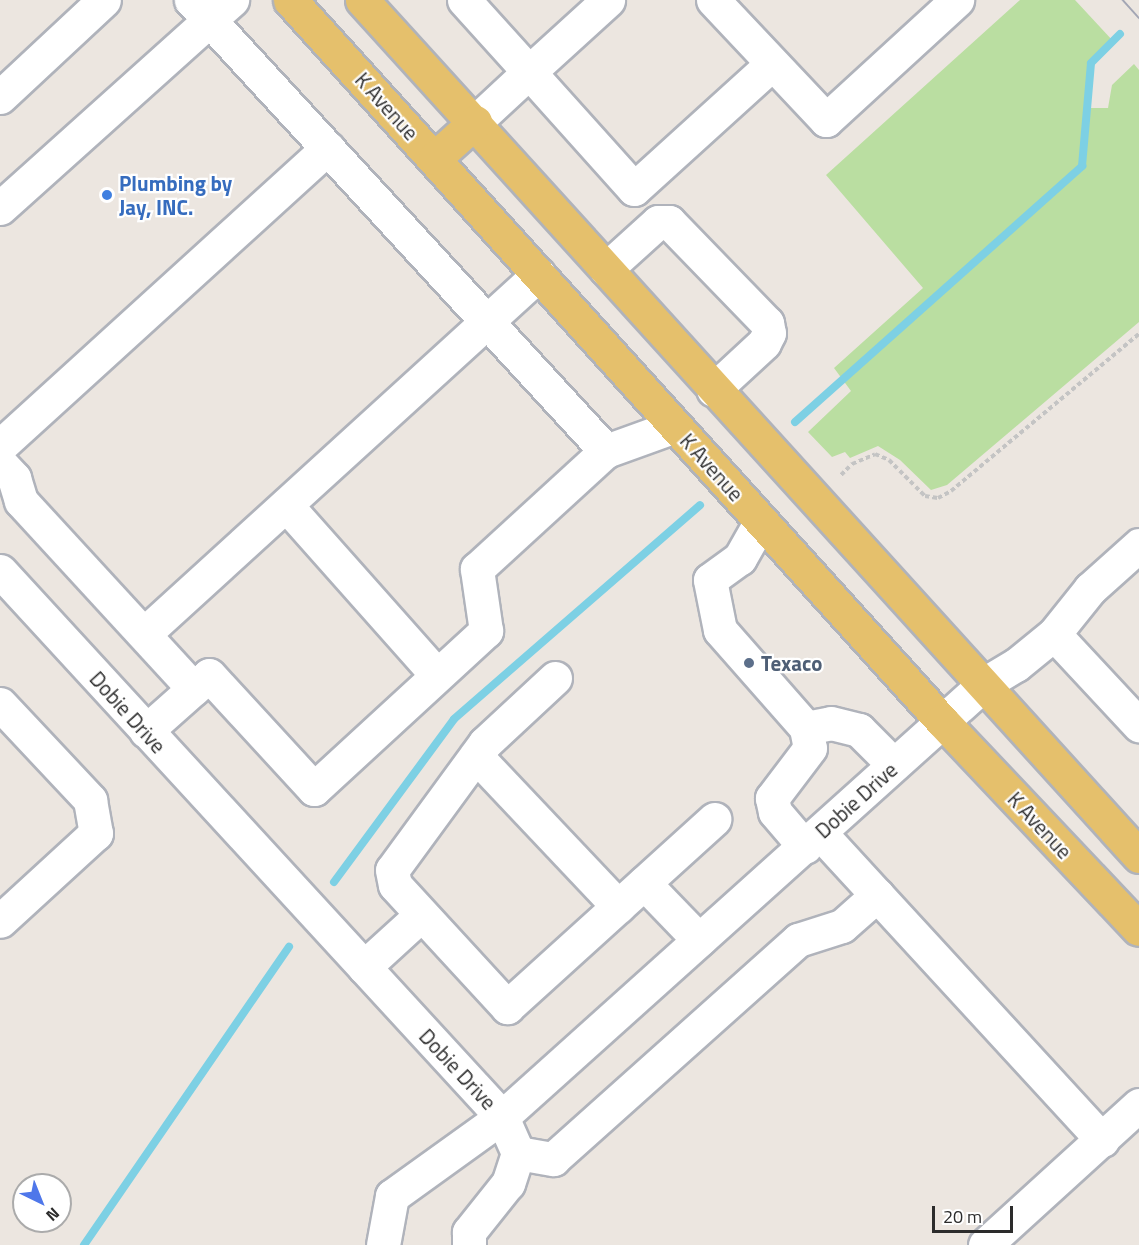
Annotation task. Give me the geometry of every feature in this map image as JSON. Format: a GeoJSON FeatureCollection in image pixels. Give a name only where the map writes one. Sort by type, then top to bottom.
{"type":"FeatureCollection","features":[{"type":"Feature","properties":{"kind":"main road","name":"K Avenue"},"geometry":{"type":"LineString","coordinates":[[290,0],[942,721],[1139,929]]}},
{"type":"Feature","properties":{"kind":"main road"},"geometry":{"type":"LineString","coordinates":[[369,2],[713,390],[1139,856]]}},
{"type":"Feature","properties":{"kind":"main road"},"geometry":{"type":"LineString","coordinates":[[435,158],[475,122]]}},
{"type":"Feature","properties":{"kind":"main road"},"geometry":{"type":"LineString","coordinates":[[675,426],[713,390]]}},
{"type":"Feature","properties":{"kind":"street"},"geometry":{"type":"LineString","coordinates":[[0,97],[105,0]]}},
{"type":"Feature","properties":{"kind":"street"},"geometry":{"type":"LineString","coordinates":[[464,0],[634,189],[772,64]]}},
{"type":"Feature","properties":{"kind":"street"},"geometry":{"type":"LineString","coordinates":[[475,122],[608,0]]}},
{"type":"Feature","properties":{"kind":"street"},"geometry":{"type":"LineString","coordinates":[[713,0],[826,120],[957,0]]}},
{"type":"Feature","properties":{"kind":"street"},"geometry":{"type":"LineString","coordinates":[[0,208],[211,7],[328,148],[606,451]]}},
{"type":"Feature","properties":{"kind":"street"},"geometry":{"type":"LineString","coordinates":[[0,446],[328,148]]}},
{"type":"Feature","properties":{"kind":"street"},"geometry":{"type":"LineString","coordinates":[[606,269],[658,222],[669,222],[767,323],[769,333],[764,343],[713,390]]}},
{"type":"Feature","properties":{"kind":"street"},"geometry":{"type":"LineString","coordinates":[[144,634],[539,274]]}},
{"type":"Feature","properties":{"kind":"street"},"geometry":{"type":"LineString","coordinates":[[146,731],[209,675],[314,789],[486,631],[477,569],[606,451],[675,426]]}},
{"type":"Feature","properties":{"kind":"street"},"geometry":{"type":"LineString","coordinates":[[0,463],[14,478],[21,501],[194,689]]}},
{"type":"Feature","properties":{"kind":"street"},"geometry":{"type":"LineString","coordinates":[[286,505],[437,675]]}},
{"type":"Feature","properties":{"kind":"street"},"geometry":{"type":"LineString","coordinates":[[761,521],[740,558],[710,580],[720,630],[806,728],[810,748],[772,798],[775,812],[877,895],[1102,1140]]}},
{"type":"Feature","properties":{"kind":"street","name":"Dobie Drive"},"geometry":{"type":"LineString","coordinates":[[0,571],[502,1117],[984,684],[1016,666],[1054,634],[1090,589],[1139,544]]}},
{"type":"Feature","properties":{"kind":"street"},"geometry":{"type":"LineString","coordinates":[[1054,634],[1139,725]]}},
{"type":"Feature","properties":{"kind":"street"},"geometry":{"type":"LineString","coordinates":[[555,678],[476,756],[392,870],[395,885],[507,1007],[714,819]]}},
{"type":"Feature","properties":{"kind":"street"},"geometry":{"type":"LineString","coordinates":[[0,704],[90,800],[96,833],[0,921]]}},
{"type":"Feature","properties":{"kind":"street"},"geometry":{"type":"LineString","coordinates":[[806,728],[831,723],[859,730],[894,765]]}},
{"type":"Feature","properties":{"kind":"street"},"geometry":{"type":"LineString","coordinates":[[476,756],[618,906]]}},
{"type":"Feature","properties":{"kind":"street"},"geometry":{"type":"LineString","coordinates":[[644,883],[699,940]]}},
{"type":"Feature","properties":{"kind":"street"},"geometry":{"type":"LineString","coordinates":[[518,1153],[553,1159],[798,940],[842,926],[877,895]]}},
{"type":"Feature","properties":{"kind":"street"},"geometry":{"type":"LineString","coordinates":[[364,967],[421,915]]}},
{"type":"Feature","properties":{"kind":"street"},"geometry":{"type":"LineString","coordinates":[[985,1245],[1139,1105]]}},
{"type":"Feature","properties":{"kind":"street"},"geometry":{"type":"LineString","coordinates":[[383,1245],[392,1196],[502,1117],[518,1153],[508,1183],[470,1232],[469,1245]]}},
{"type":"Feature","properties":{"kind":"path"},"geometry":{"type":"LineString","coordinates":[[841,475],[852,464],[875,454],[889,460],[925,496],[945,494],[1139,334]]}},
{"type":"Feature","properties":{"kind":"green space"},"geometry":{"type":"Polygon","coordinates":[[[1020,0],[1075,0],[1113,41],[1091,63],[1087,108],[1108,108],[1112,85],[1134,64],[1139,70],[1139,322],[947,485],[931,490],[900,460],[878,446],[850,458],[845,452],[832,457],[808,432],[851,391],[834,368],[923,288],[826,175],[1020,0]]]}},
{"type":"Feature","properties":{"kind":"waterway"},"geometry":{"type":"LineString","coordinates":[[795,422],[1082,166],[1091,63],[1120,34]]}},
{"type":"Feature","properties":{"kind":"waterway"},"geometry":{"type":"LineString","coordinates":[[334,882],[454,719],[700,505]]}},
{"type":"Feature","properties":{"kind":"waterway"},"geometry":{"type":"LineString","coordinates":[[84,1245],[289,947]]}},
{"type":"Feature","properties":{"kind":"tram line"},"geometry":{"type":"LineString","coordinates":[[1123,0],[1139,18]]}},
{"type":"Feature","properties":{"kind":"place","name":"Plumbing by Jay, INC."},"geometry":{"type":"Point","coordinates":[107,195]}},
{"type":"Feature","properties":{"kind":"place","name":"Texaco"},"geometry":{"type":"Point","coordinates":[749,663]}}]}
